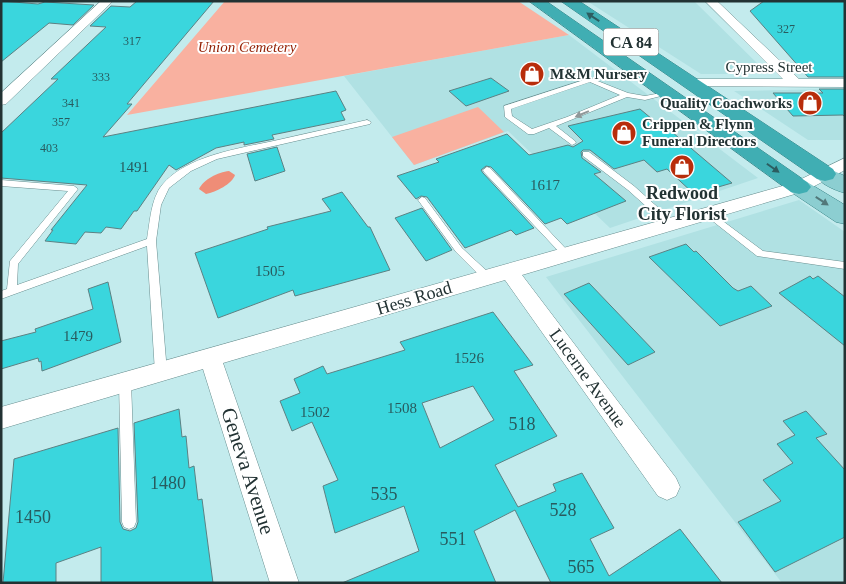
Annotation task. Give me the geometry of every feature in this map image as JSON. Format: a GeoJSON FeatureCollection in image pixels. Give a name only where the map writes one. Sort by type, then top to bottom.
{"type":"FeatureCollection","features":[{"type":"Feature","properties":{"kind":"highway","name":"CA 84"},"geometry":{"type":"LineString","coordinates":[[536,1],[799,187]]}},
{"type":"Feature","properties":{"kind":"highway","name":"CA 84"},"geometry":{"type":"LineString","coordinates":[[569,1],[692,82],[835,168]]}},
{"type":"Feature","properties":{"kind":"main road","name":"CA 84"},"geometry":{"type":"LineString","coordinates":[[835,168],[845,186]]}},
{"type":"Feature","properties":{"kind":"main road","name":"CA 84"},"geometry":{"type":"LineString","coordinates":[[799,187],[845,216]]}},
{"type":"Feature","properties":{"kind":"street"},"geometry":{"type":"LineString","coordinates":[[1,101],[108,1]]}},
{"type":"Feature","properties":{"kind":"street"},"geometry":{"type":"LineString","coordinates":[[710,1],[796,84]]}},
{"type":"Feature","properties":{"kind":"street","name":"Cypress Street"},"geometry":{"type":"LineString","coordinates":[[692,82],[845,83]]}},
{"type":"Feature","properties":{"kind":"street","name":"Hess Road"},"geometry":{"type":"LineString","coordinates":[[1,418],[211,359],[486,276],[799,187],[835,168]]}},
{"type":"Feature","properties":{"kind":"street","name":"Lucerne Avenue"},"geometry":{"type":"LineString","coordinates":[[508,270],[667,487]]}},
{"type":"Feature","properties":{"kind":"street","name":"Geneva Avenue"},"geometry":{"type":"LineString","coordinates":[[211,359],[285,583]]}},
{"type":"Feature","properties":{"kind":"lane"},"geometry":{"type":"LineString","coordinates":[[626,95],[532,132],[509,117],[507,108],[590,80],[626,95],[645,98],[666,94]]}},
{"type":"Feature","properties":{"kind":"lane"},"geometry":{"type":"LineString","coordinates":[[161,372],[150,241],[157,205],[165,187],[199,162],[367,122]]}},
{"type":"Feature","properties":{"kind":"lane"},"geometry":{"type":"LineString","coordinates":[[551,126],[572,142]]}},
{"type":"Feature","properties":{"kind":"lane"},"geometry":{"type":"LineString","coordinates":[[586,154],[631,188],[670,223]]}},
{"type":"Feature","properties":{"kind":"lane"},"geometry":{"type":"LineString","coordinates":[[487,170],[565,253]]}},
{"type":"Feature","properties":{"kind":"lane"},"geometry":{"type":"LineString","coordinates":[[1,183],[74,189],[13,263],[12,291]]}},
{"type":"Feature","properties":{"kind":"lane"},"geometry":{"type":"LineString","coordinates":[[422,200],[459,250],[486,276]]}},
{"type":"Feature","properties":{"kind":"lane"},"geometry":{"type":"LineString","coordinates":[[708,212],[760,254],[845,266]]}},
{"type":"Feature","properties":{"kind":"lane"},"geometry":{"type":"LineString","coordinates":[[1,295],[150,241]]}},
{"type":"Feature","properties":{"kind":"lane"},"geometry":{"type":"LineString","coordinates":[[125,382],[129,522]]}},
{"type":"Feature","properties":{"kind":"shaded area"},"geometry":{"type":"Polygon","coordinates":[[[587,1],[694,1],[768,74],[701,74],[587,1]]]}},
{"type":"Feature","properties":{"kind":"shaded area"},"geometry":{"type":"Polygon","coordinates":[[[569,35],[758,178],[610,228],[508,131],[414,165],[344,76],[569,35]]]}},
{"type":"Feature","properties":{"kind":"shaded area"},"geometry":{"type":"Polygon","coordinates":[[[831,89],[845,102],[845,140],[808,140],[734,91],[831,89]]]}},
{"type":"Feature","properties":{"kind":"shaded area"},"geometry":{"type":"Polygon","coordinates":[[[229,171],[235,175],[223,187],[206,194],[199,189],[211,177],[229,171]]]}},
{"type":"Feature","properties":{"kind":"shaded area"},"geometry":{"type":"Polygon","coordinates":[[[799,200],[845,232],[845,583],[782,583],[546,277],[799,200]]]}},
{"type":"Feature","properties":{"kind":"green space","name":"Union Cemetery"},"geometry":{"type":"Polygon","coordinates":[[[225,1],[518,1],[569,35],[127,115],[225,1]]]}},
{"type":"Feature","properties":{"kind":"green space"},"geometry":{"type":"Polygon","coordinates":[[[478,107],[504,132],[414,165],[392,137],[478,107]]]}},
{"type":"Feature","properties":{"kind":"building"},"geometry":{"type":"Polygon","coordinates":[[[1,1],[94,5],[73,25],[49,23],[1,62],[1,1]]]}},
{"type":"Feature","properties":{"kind":"building"},"geometry":{"type":"Polygon","coordinates":[[[137,1],[214,1],[127,104],[132,104],[103,137],[336,91],[346,110],[341,112],[345,120],[272,135],[274,139],[244,145],[244,142],[216,148],[176,170],[169,165],[137,211],[134,211],[121,229],[106,227],[101,233],[85,232],[76,244],[45,241],[53,230],[51,230],[87,185],[1,178],[1,133],[58,79],[51,79],[106,27],[90,26],[111,6],[130,7],[137,1]]]}},
{"type":"Feature","properties":{"kind":"building"},"geometry":{"type":"Polygon","coordinates":[[[764,1],[845,1],[845,77],[808,77],[750,11],[764,1]]]}},
{"type":"Feature","properties":{"kind":"building"},"geometry":{"type":"Polygon","coordinates":[[[491,78],[509,91],[466,106],[449,91],[491,78]]]}},
{"type":"Feature","properties":{"kind":"building","name":"Quality Coachworks"},"geometry":{"type":"Polygon","coordinates":[[[819,89],[845,89],[845,117],[843,115],[793,116],[773,93],[823,93],[819,89]]]}},
{"type":"Feature","properties":{"kind":"building"},"geometry":{"type":"Polygon","coordinates":[[[640,109],[658,124],[665,126],[732,183],[694,194],[667,169],[657,172],[644,160],[614,169],[590,150],[583,150],[581,152],[582,158],[601,172],[594,174],[626,201],[567,224],[561,218],[545,224],[491,167],[486,166],[481,170],[483,173],[534,228],[516,235],[511,230],[465,248],[427,197],[421,196],[416,199],[397,176],[439,162],[436,159],[507,134],[529,155],[568,145],[573,147],[583,141],[568,126],[640,109]]]}},
{"type":"Feature","properties":{"kind":"building"},"geometry":{"type":"Polygon","coordinates":[[[277,147],[285,171],[255,181],[247,154],[277,147]]]}},
{"type":"Feature","properties":{"kind":"building"},"geometry":{"type":"Polygon","coordinates":[[[342,192],[368,227],[370,227],[390,270],[295,296],[293,290],[218,318],[195,253],[268,229],[267,227],[331,211],[322,199],[342,192]]]}},
{"type":"Feature","properties":{"kind":"building"},"geometry":{"type":"Polygon","coordinates":[[[422,208],[452,250],[426,261],[395,218],[422,208]]]}},
{"type":"Feature","properties":{"kind":"building"},"geometry":{"type":"Polygon","coordinates":[[[686,244],[694,252],[696,251],[733,288],[738,291],[751,286],[772,306],[720,326],[649,257],[686,244]]]}},
{"type":"Feature","properties":{"kind":"building"},"geometry":{"type":"Polygon","coordinates":[[[810,276],[813,279],[818,276],[845,297],[845,346],[779,293],[810,276]]]}},
{"type":"Feature","properties":{"kind":"building"},"geometry":{"type":"Polygon","coordinates":[[[108,282],[121,342],[42,371],[41,361],[39,362],[38,358],[1,369],[1,341],[36,332],[35,329],[93,309],[88,289],[108,282]]]}},
{"type":"Feature","properties":{"kind":"building"},"geometry":{"type":"Polygon","coordinates":[[[589,283],[655,352],[628,365],[564,294],[589,283]]]}},
{"type":"Feature","properties":{"kind":"building"},"geometry":{"type":"Polygon","coordinates":[[[493,312],[533,365],[514,371],[557,436],[495,465],[518,507],[556,491],[553,484],[582,473],[614,528],[590,539],[609,576],[680,529],[722,583],[551,583],[515,510],[474,531],[496,583],[342,583],[419,551],[404,506],[335,533],[323,486],[338,480],[312,422],[292,431],[280,401],[300,393],[294,379],[323,366],[327,374],[405,350],[400,342],[493,312]],[[473,386],[422,403],[440,448],[494,420],[473,386]]]}},
{"type":"Feature","properties":{"kind":"building"},"geometry":{"type":"Polygon","coordinates":[[[179,409],[182,437],[186,436],[189,468],[194,466],[198,500],[202,499],[213,583],[101,583],[101,547],[56,563],[56,583],[3,583],[14,459],[118,428],[120,522],[123,529],[130,531],[136,528],[138,522],[134,423],[179,409]]]}},
{"type":"Feature","properties":{"kind":"building"},"geometry":{"type":"Polygon","coordinates":[[[806,411],[827,434],[816,438],[845,470],[845,537],[775,572],[738,522],[781,501],[763,480],[793,463],[777,444],[795,435],[783,421],[806,411]]]}},
{"type":"Feature","properties":{"kind":"place","name":"M&M Nursery"},"geometry":{"type":"Point","coordinates":[532,74]}},
{"type":"Feature","properties":{"kind":"place","name":"Quality Coachworks"},"geometry":{"type":"Point","coordinates":[810,103]}},
{"type":"Feature","properties":{"kind":"place","name":"Crippen & Flynn Funeral Directors"},"geometry":{"type":"Point","coordinates":[624,133]}},
{"type":"Feature","properties":{"kind":"place","name":"Redwood City Florist"},"geometry":{"type":"Point","coordinates":[682,167]}}]}
